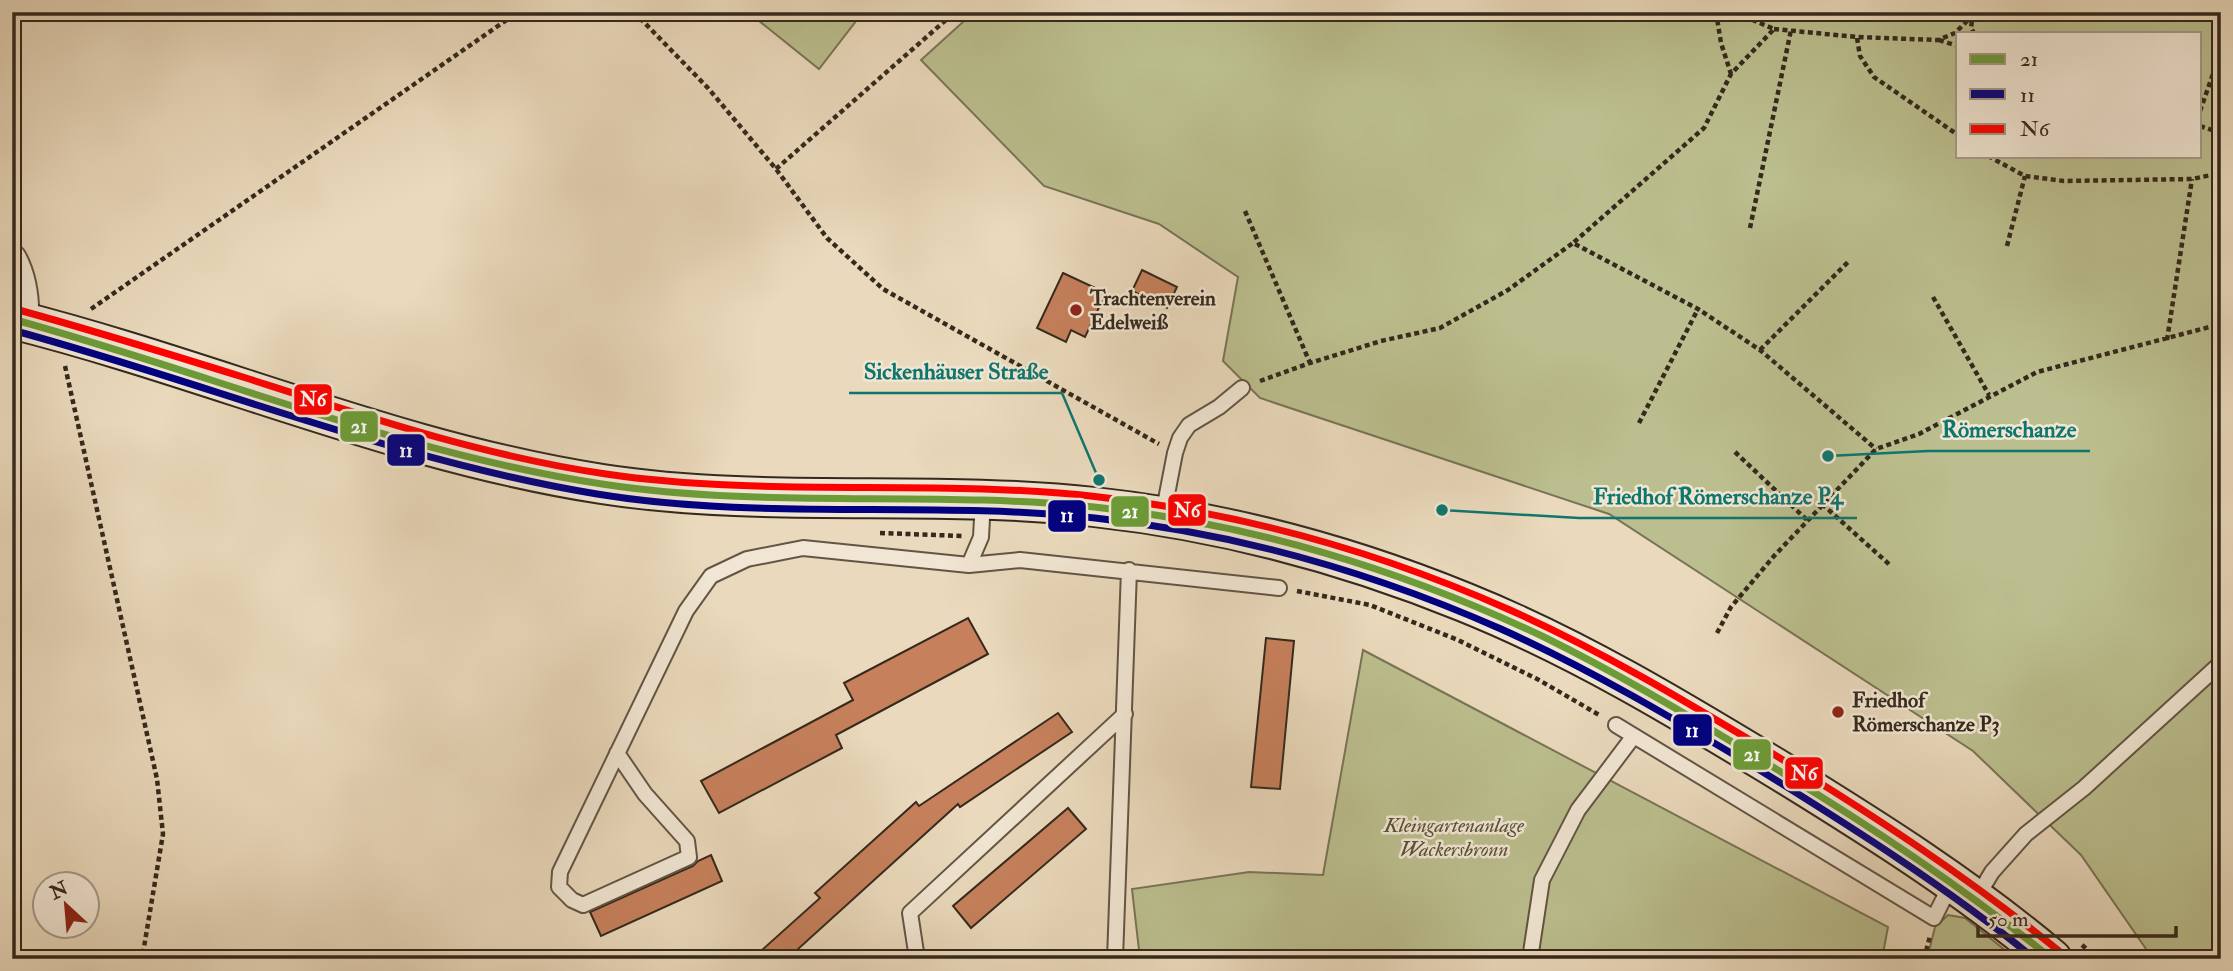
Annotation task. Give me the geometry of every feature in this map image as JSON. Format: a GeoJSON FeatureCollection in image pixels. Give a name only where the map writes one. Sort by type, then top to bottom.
{"type":"FeatureCollection","features":[{"type":"Feature","properties":{"kind":"street"},"geometry":{"type":"LineString","coordinates":[[12,259],[39,333],[516,469],[670,493],[744,497],[983,499],[1070,505],[1163,516],[1272,538],[1354,562],[1457,599],[1508,621],[1634,685],[1879,832],[1965,889],[2052,959]]}},
{"type":"Feature","properties":{"kind":"lane"},"geometry":{"type":"LineString","coordinates":[[1163,516],[1180,438],[1189,425],[1219,407],[1242,388]]}},
{"type":"Feature","properties":{"kind":"lane"},"geometry":{"type":"LineString","coordinates":[[969,565],[981,537],[983,499]]}},
{"type":"Feature","properties":{"kind":"lane"},"geometry":{"type":"LineString","coordinates":[[617,753],[645,794],[687,841],[689,857],[583,905],[572,900],[559,887],[560,872],[617,753],[686,611],[711,576],[747,559],[803,548],[969,565],[1020,560],[1279,588]]}},
{"type":"Feature","properties":{"kind":"lane"},"geometry":{"type":"LineString","coordinates":[[1115,959],[1129,570]]}},
{"type":"Feature","properties":{"kind":"lane"},"geometry":{"type":"LineString","coordinates":[[1616,725],[1934,918],[1965,889],[1992,872],[2026,834],[2084,788],[2221,663]]}},
{"type":"Feature","properties":{"kind":"lane"},"geometry":{"type":"LineString","coordinates":[[909,959],[916,952],[910,913],[1125,714]]}},
{"type":"Feature","properties":{"kind":"lane"},"geometry":{"type":"LineString","coordinates":[[1530,959],[1542,880],[1578,810],[1633,737]]}},
{"type":"Feature","properties":{"kind":"path"},"geometry":{"type":"LineString","coordinates":[[142,959],[163,834],[157,779],[39,333],[518,12]]}},
{"type":"Feature","properties":{"kind":"path"},"geometry":{"type":"LineString","coordinates":[[634,12],[708,88],[776,169],[827,238],[883,289],[1175,453]]}},
{"type":"Feature","properties":{"kind":"path"},"geometry":{"type":"LineString","coordinates":[[776,169],[955,12]]}},
{"type":"Feature","properties":{"kind":"path"},"geometry":{"type":"LineString","coordinates":[[1731,74],[1721,43],[1718,12],[1748,18],[1774,29],[1857,37],[1938,40],[1956,45]]}},
{"type":"Feature","properties":{"kind":"path"},"geometry":{"type":"LineString","coordinates":[[1972,12],[1971,28],[1973,32]]}},
{"type":"Feature","properties":{"kind":"path"},"geometry":{"type":"LineString","coordinates":[[1938,40],[1955,33],[1972,12]]}},
{"type":"Feature","properties":{"kind":"path"},"geometry":{"type":"LineString","coordinates":[[1242,388],[1381,341],[1440,328],[1508,290],[1573,243],[1704,128],[1731,74],[1774,29]]}},
{"type":"Feature","properties":{"kind":"path"},"geometry":{"type":"LineString","coordinates":[[1750,228],[1791,30]]}},
{"type":"Feature","properties":{"kind":"path"},"geometry":{"type":"LineString","coordinates":[[1857,37],[1860,56],[1874,77],[1956,134]]}},
{"type":"Feature","properties":{"kind":"path"},"geometry":{"type":"LineString","coordinates":[[2202,105],[2221,51]]}},
{"type":"Feature","properties":{"kind":"path"},"geometry":{"type":"LineString","coordinates":[[2202,127],[2221,133]]}},
{"type":"Feature","properties":{"kind":"path"},"geometry":{"type":"LineString","coordinates":[[1992,158],[2025,176],[2064,181],[2192,179],[2221,173]]}},
{"type":"Feature","properties":{"kind":"path"},"geometry":{"type":"LineString","coordinates":[[2007,246],[2025,176]]}},
{"type":"Feature","properties":{"kind":"path"},"geometry":{"type":"LineString","coordinates":[[2167,340],[2192,179]]}},
{"type":"Feature","properties":{"kind":"path"},"geometry":{"type":"LineString","coordinates":[[1245,211],[1310,363]]}},
{"type":"Feature","properties":{"kind":"path"},"geometry":{"type":"LineString","coordinates":[[1573,243],[1698,309],[1760,350],[1876,449]]}},
{"type":"Feature","properties":{"kind":"path"},"geometry":{"type":"LineString","coordinates":[[1760,350],[1848,262]]}},
{"type":"Feature","properties":{"kind":"path"},"geometry":{"type":"LineString","coordinates":[[1933,297],[1989,395]]}},
{"type":"Feature","properties":{"kind":"path"},"geometry":{"type":"LineString","coordinates":[[1639,422],[1698,309]]}},
{"type":"Feature","properties":{"kind":"path"},"geometry":{"type":"LineString","coordinates":[[1717,633],[1731,607],[1807,520],[1876,449],[1919,434],[2037,372],[2221,324]]}},
{"type":"Feature","properties":{"kind":"path"},"geometry":{"type":"LineString","coordinates":[[1735,452],[1807,520]]}},
{"type":"Feature","properties":{"kind":"path"},"geometry":{"type":"LineString","coordinates":[[1822,504],[1890,565]]}},
{"type":"Feature","properties":{"kind":"path"},"geometry":{"type":"LineString","coordinates":[[1279,588],[1370,605],[1458,640],[1539,680],[1616,725]]}},
{"type":"Feature","properties":{"kind":"green space"},"geometry":{"type":"Polygon","coordinates":[[[748,12],[863,12],[819,69],[748,12]]]}},
{"type":"Feature","properties":{"kind":"green space"},"geometry":{"type":"Polygon","coordinates":[[[974,12],[2221,12],[2221,959],[2153,959],[2081,855],[1973,751],[1609,514],[1260,398],[1223,361],[1238,277],[1159,224],[1044,186],[921,60],[974,12]]]}},
{"type":"Feature","properties":{"kind":"green space","name":"Kleingartenanlage Wackersbronn"},"geometry":{"type":"Polygon","coordinates":[[[1363,650],[1888,927],[1882,959],[1140,959],[1132,889],[1249,872],[1323,875],[1363,650]]]}},
{"type":"Feature","properties":{"kind":"green space"},"geometry":{"type":"Polygon","coordinates":[[[1948,915],[1965,918],[2016,959],[1927,959],[1935,927],[1948,915]]]}},
{"type":"Feature","properties":{"kind":"building"},"geometry":{"type":"Polygon","coordinates":[[[1142,270],[1177,287],[1167,308],[1132,291],[1142,270]]]}},
{"type":"Feature","properties":{"kind":"building"},"geometry":{"type":"Polygon","coordinates":[[[1063,273],[1106,293],[1085,337],[1071,330],[1066,342],[1037,328],[1063,273]]]}},
{"type":"Feature","properties":{"kind":"building"},"geometry":{"type":"Polygon","coordinates":[[[968,618],[988,654],[836,735],[842,748],[719,813],[701,781],[853,700],[844,683],[968,618]]]}},
{"type":"Feature","properties":{"kind":"building"},"geometry":{"type":"Polygon","coordinates":[[[1266,638],[1294,641],[1280,789],[1251,787],[1266,638]]]}},
{"type":"Feature","properties":{"kind":"building"},"geometry":{"type":"Polygon","coordinates":[[[1058,713],[1072,732],[960,807],[958,804],[787,959],[752,959],[820,898],[815,893],[916,802],[919,806],[1058,713]]]}},
{"type":"Feature","properties":{"kind":"building"},"geometry":{"type":"Polygon","coordinates":[[[1068,808],[1086,829],[971,928],[953,906],[1068,808]]]}},
{"type":"Feature","properties":{"kind":"building"},"geometry":{"type":"Polygon","coordinates":[[[711,855],[722,881],[601,936],[590,912],[693,866],[711,855]]]}},
{"type":"Feature","properties":{"kind":"transit line","name":"N6"},"geometry":{"type":"LineString","coordinates":[[15,309],[469,446],[560,466],[667,481],[729,485],[976,489],[1099,497],[1257,524],[1360,553],[1411,570],[1510,610],[1577,642],[1674,695],[1881,822],[1990,897],[2059,951]]}},
{"type":"Feature","properties":{"kind":"transit line","name":"21"},"geometry":{"type":"LineString","coordinates":[[12,319],[452,453],[602,484],[725,496],[971,500],[1094,507],[1210,525],[1324,553],[1381,571],[1491,613],[1628,681],[1874,831],[1983,905],[2052,959]]}},
{"type":"Feature","properties":{"kind":"transit line","name":"11"},"geometry":{"type":"LineString","coordinates":[[12,330],[375,442],[522,480],[597,494],[721,507],[970,510],[1095,518],[1251,545],[1352,573],[1452,608],[1501,629],[1663,713],[1864,836],[1934,883],[2035,959]]}},
{"type":"Feature","properties":{"kind":"place","name":"Trachtenverein Edelweiß"},"geometry":{"type":"Point","coordinates":[1076,310]}},
{"type":"Feature","properties":{"kind":"place","name":"Römerschanze"},"geometry":{"type":"Point","coordinates":[1828,456]}},
{"type":"Feature","properties":{"kind":"place","name":"Sickenhäuser Straße"},"geometry":{"type":"Point","coordinates":[1099,480]}},
{"type":"Feature","properties":{"kind":"place","name":"Friedhof Römerschanze P4"},"geometry":{"type":"Point","coordinates":[1442,510]}},
{"type":"Feature","properties":{"kind":"place","name":"Friedhof Römerschanze P3"},"geometry":{"type":"Point","coordinates":[1838,712]}}]}
